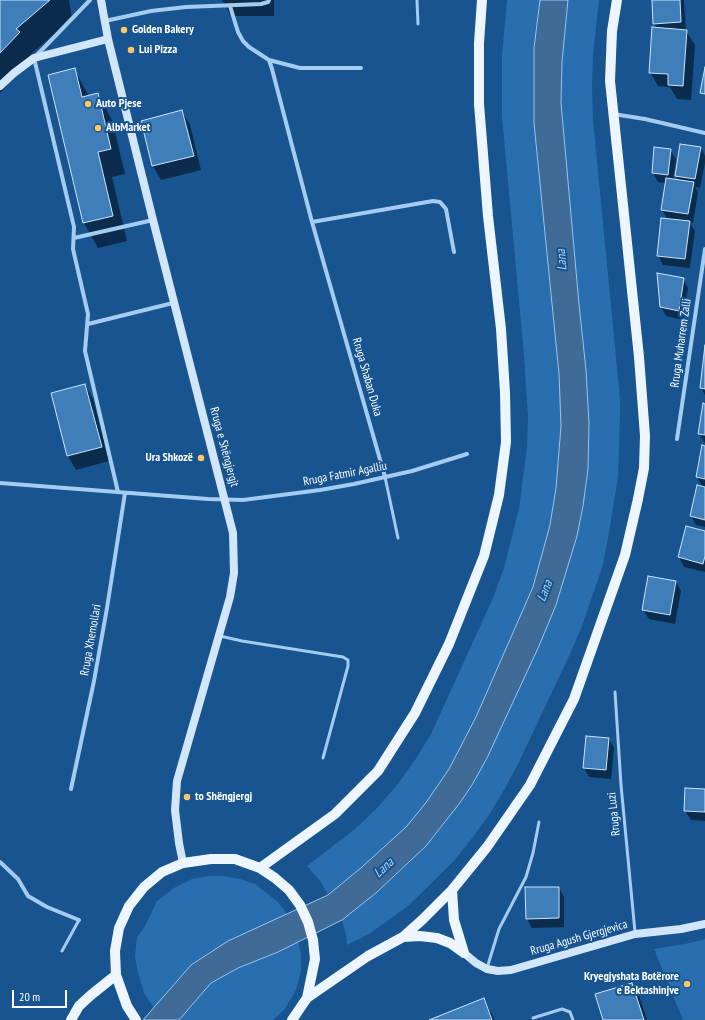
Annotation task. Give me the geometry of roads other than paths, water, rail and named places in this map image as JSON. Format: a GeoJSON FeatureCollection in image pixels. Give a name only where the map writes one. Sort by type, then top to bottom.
{"type":"FeatureCollection","features":[{"type":"Feature","properties":{"kind":"main road","name":"Rruga e Shëngjergjt"},"geometry":{"type":"LineString","coordinates":[[101,0],[108,39],[233,533],[234,573],[230,597],[177,781],[175,810],[183,862]]}},
{"type":"Feature","properties":{"kind":"main road"},"geometry":{"type":"LineString","coordinates":[[260,868],[335,814],[378,771],[415,713],[446,651],[484,556],[499,495],[506,442],[501,328],[488,216],[479,104],[478,42],[482,0]]}},
{"type":"Feature","properties":{"kind":"main road"},"geometry":{"type":"LineString","coordinates":[[292,1020],[307,998],[368,956],[403,937],[452,890],[487,847],[530,785],[574,699],[625,555],[644,468],[645,436],[639,357],[610,74],[612,31],[617,0]]}},
{"type":"Feature","properties":{"kind":"main road"},"geometry":{"type":"LineString","coordinates":[[0,86],[14,72],[34,58],[108,39]]}},
{"type":"Feature","properties":{"kind":"main road"},"geometry":{"type":"LineString","coordinates":[[136,1020],[127,1006],[116,975],[115,951],[119,928],[129,906],[144,887],[162,872],[183,862],[211,859],[235,859],[260,868],[289,890],[300,905],[308,922],[313,940],[315,959],[307,998]]}},
{"type":"Feature","properties":{"kind":"main road"},"geometry":{"type":"LineString","coordinates":[[452,890],[454,920],[464,953]]}},
{"type":"Feature","properties":{"kind":"main road","name":"Rruga Agush Gjergjevica"},"geometry":{"type":"LineString","coordinates":[[464,953],[476,964],[487,969],[498,971],[511,970],[635,934],[681,929],[705,924]]}},
{"type":"Feature","properties":{"kind":"main road"},"geometry":{"type":"LineString","coordinates":[[403,937],[420,936],[437,938],[450,943],[464,953]]}},
{"type":"Feature","properties":{"kind":"main road"},"geometry":{"type":"LineString","coordinates":[[71,1020],[79,1006],[116,975]]}},
{"type":"Feature","properties":{"kind":"street"},"geometry":{"type":"LineString","coordinates":[[90,0],[34,58],[74,227],[73,249],[88,314],[85,351],[118,492]]}},
{"type":"Feature","properties":{"kind":"street"},"geometry":{"type":"LineString","coordinates":[[104,21],[151,11],[186,7],[261,4],[268,2],[269,0]]}},
{"type":"Feature","properties":{"kind":"street"},"geometry":{"type":"LineString","coordinates":[[230,6],[238,32],[243,41],[249,47],[269,60],[300,68],[361,68]]}},
{"type":"Feature","properties":{"kind":"street","name":"Rruga Shaban Duka"},"geometry":{"type":"LineString","coordinates":[[269,60],[312,222],[385,477]]}},
{"type":"Feature","properties":{"kind":"street"},"geometry":{"type":"LineString","coordinates":[[613,114],[645,119],[705,133]]}},
{"type":"Feature","properties":{"kind":"street"},"geometry":{"type":"LineString","coordinates":[[312,222],[433,201],[440,202],[446,209],[454,252]]}},
{"type":"Feature","properties":{"kind":"street"},"geometry":{"type":"LineString","coordinates":[[74,238],[153,220]]}},
{"type":"Feature","properties":{"kind":"street","name":"Rruga Muharrem Zalli"},"geometry":{"type":"LineString","coordinates":[[677,439],[705,249]]}},
{"type":"Feature","properties":{"kind":"street"},"geometry":{"type":"LineString","coordinates":[[88,324],[174,303]]}},
{"type":"Feature","properties":{"kind":"street","name":"Rruga Fatmir Agalliu"},"geometry":{"type":"LineString","coordinates":[[225,500],[242,500],[320,490],[412,471],[467,454]]}},
{"type":"Feature","properties":{"kind":"street"},"geometry":{"type":"LineString","coordinates":[[0,483],[225,500]]}},
{"type":"Feature","properties":{"kind":"street","name":"Rruga Xhemollari"},"geometry":{"type":"LineString","coordinates":[[71,789],[94,681],[125,493]]}},
{"type":"Feature","properties":{"kind":"street"},"geometry":{"type":"LineString","coordinates":[[0,862],[18,879],[28,896],[79,920]]}},
{"type":"Feature","properties":{"kind":"lane"},"geometry":{"type":"LineString","coordinates":[[417,0],[418,24]]}},
{"type":"Feature","properties":{"kind":"lane","name":"Rruga Shaban Duka"},"geometry":{"type":"LineString","coordinates":[[385,477],[398,538]]}},
{"type":"Feature","properties":{"kind":"lane"},"geometry":{"type":"LineString","coordinates":[[218,635],[242,641],[343,657],[348,660],[348,666],[323,758]]}},
{"type":"Feature","properties":{"kind":"lane","name":"Rruga Luzi"},"geometry":{"type":"LineString","coordinates":[[615,692],[620,785],[635,934]]}},
{"type":"Feature","properties":{"kind":"lane"},"geometry":{"type":"LineString","coordinates":[[487,969],[499,929],[526,877],[540,822]]}},
{"type":"Feature","properties":{"kind":"lane"},"geometry":{"type":"LineString","coordinates":[[62,951],[79,920]]}},
{"type":"Feature","properties":{"kind":"lane"},"geometry":{"type":"LineString","coordinates":[[533,1018],[562,1009],[570,1012],[573,1020]]}},
{"type":"Feature","properties":{"kind":"water","name":"Lana"},"geometry":{"type":"Polygon","coordinates":[[[540,0],[568,0],[562,62],[561,103],[586,370],[589,423],[588,469],[583,506],[577,536],[556,605],[539,646],[487,758],[472,785],[459,804],[426,846],[376,893],[342,920],[278,952],[238,968],[211,983],[179,1020],[143,1020],[191,965],[228,941],[328,895],[362,867],[406,827],[425,804],[449,769],[476,717],[533,587],[550,525],[556,488],[561,426],[559,374],[534,123],[534,48],[540,0]]]}},
{"type":"Feature","properties":{"kind":"place","name":"Golden Bakery"},"geometry":{"type":"Point","coordinates":[124,30]}},
{"type":"Feature","properties":{"kind":"place","name":"Lui Pizza"},"geometry":{"type":"Point","coordinates":[131,50]}},
{"type":"Feature","properties":{"kind":"place","name":"Auto Pjese"},"geometry":{"type":"Point","coordinates":[88,104]}},
{"type":"Feature","properties":{"kind":"place","name":"AlbMarket"},"geometry":{"type":"Point","coordinates":[98,128]}},
{"type":"Feature","properties":{"kind":"place","name":"Ura Shkozë"},"geometry":{"type":"Point","coordinates":[201,458]}},
{"type":"Feature","properties":{"kind":"place","name":"to Shëngjergj"},"geometry":{"type":"Point","coordinates":[187,797]}},
{"type":"Feature","properties":{"kind":"place","name":"Kryegjyshata Botërore e Bektashinjve"},"geometry":{"type":"Point","coordinates":[687,984]}}]}
